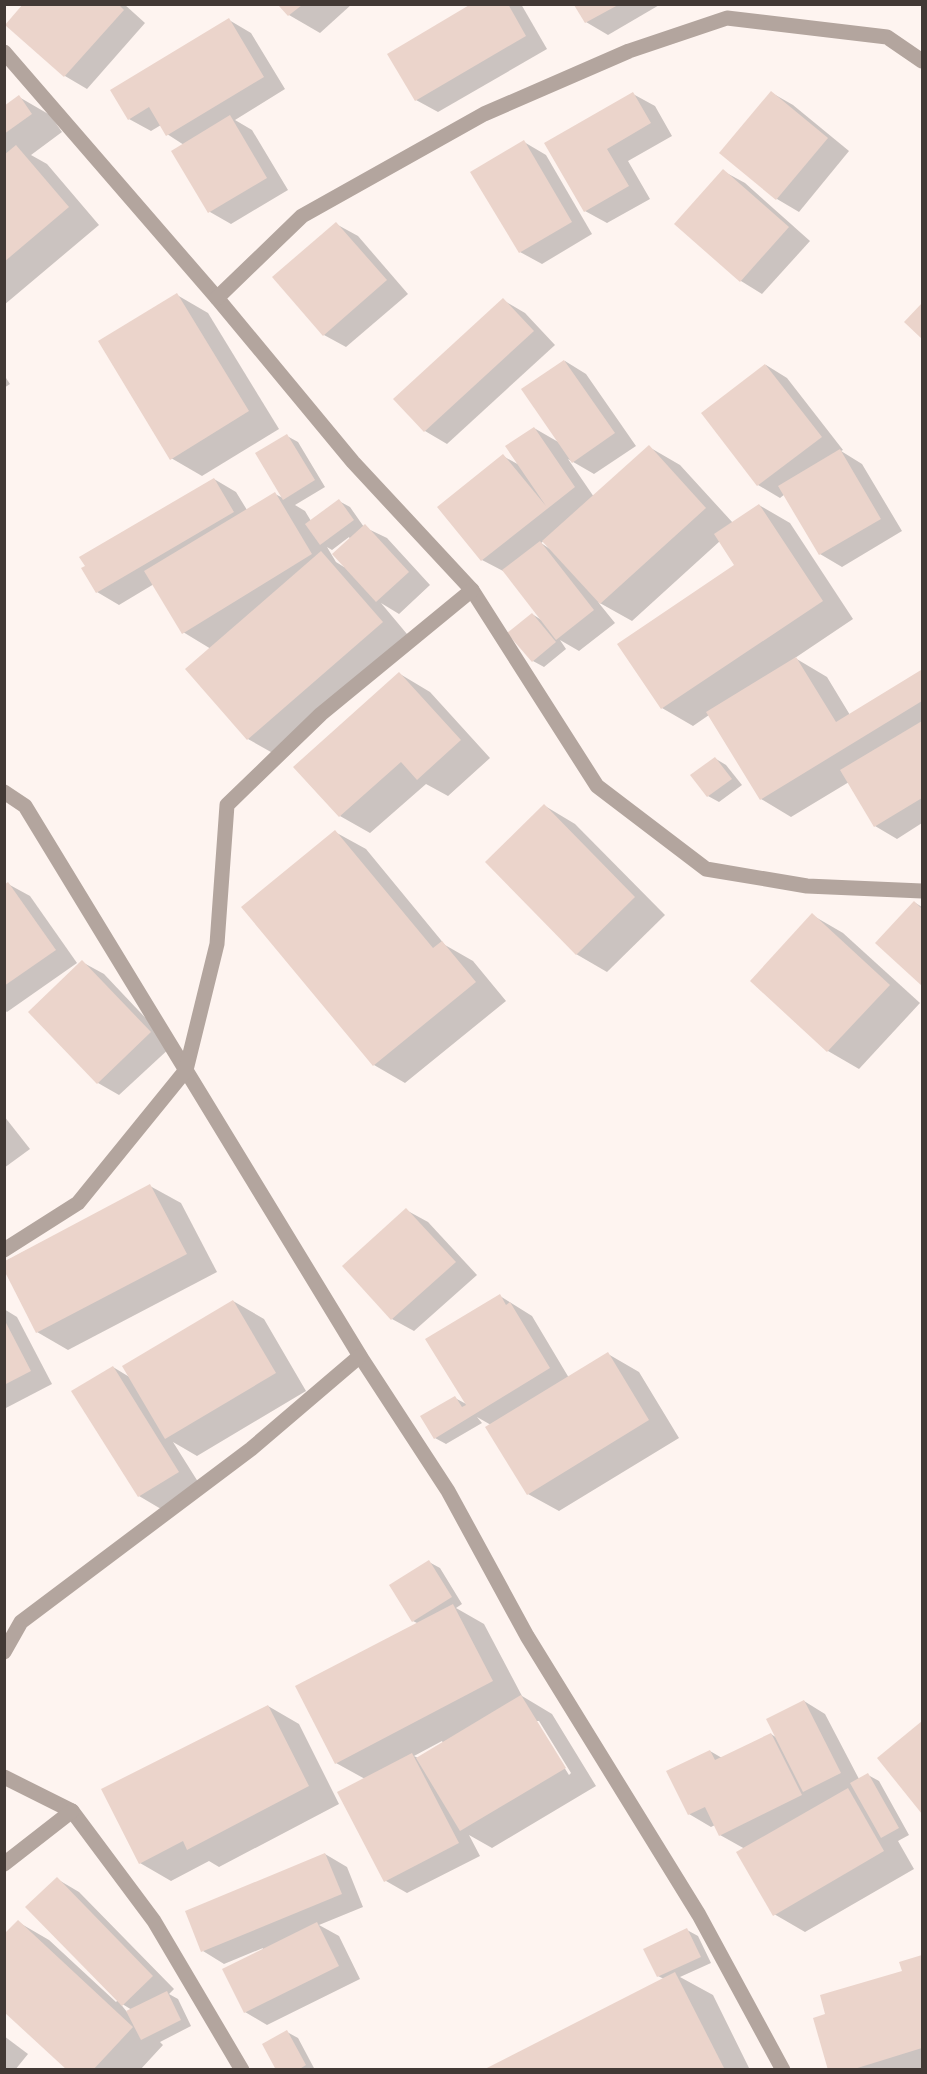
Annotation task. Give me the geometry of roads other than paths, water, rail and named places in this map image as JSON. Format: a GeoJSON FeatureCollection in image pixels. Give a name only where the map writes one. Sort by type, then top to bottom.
{"type":"FeatureCollection","features":[{"type":"Feature","properties":{"kind":"street"},"geometry":{"type":"LineString","coordinates":[[217,298],[302,216],[484,114],[629,51],[727,18],[887,37],[922,61]]}},
{"type":"Feature","properties":{"kind":"street"},"geometry":{"type":"LineString","coordinates":[[4,51],[217,298],[353,462],[472,590],[597,786],[706,869],[807,886],[922,891]]}},
{"type":"Feature","properties":{"kind":"street"},"geometry":{"type":"LineString","coordinates":[[4,1250],[78,1203],[186,1070],[217,944],[227,804],[321,714],[472,590]]}},
{"type":"Feature","properties":{"kind":"street"},"geometry":{"type":"LineString","coordinates":[[4,792],[25,806],[360,1356],[448,1491],[526,1636],[699,1915],[783,2070]]}},
{"type":"Feature","properties":{"kind":"street"},"geometry":{"type":"LineString","coordinates":[[4,805],[25,806]]}},
{"type":"Feature","properties":{"kind":"street"},"geometry":{"type":"LineString","coordinates":[[4,1652],[21,1622],[251,1449],[360,1356]]}},
{"type":"Feature","properties":{"kind":"street"},"geometry":{"type":"LineString","coordinates":[[4,1777],[72,1811],[154,1921],[242,2070]]}},
{"type":"Feature","properties":{"kind":"street"},"geometry":{"type":"LineString","coordinates":[[4,1864],[72,1811]]}}]}
